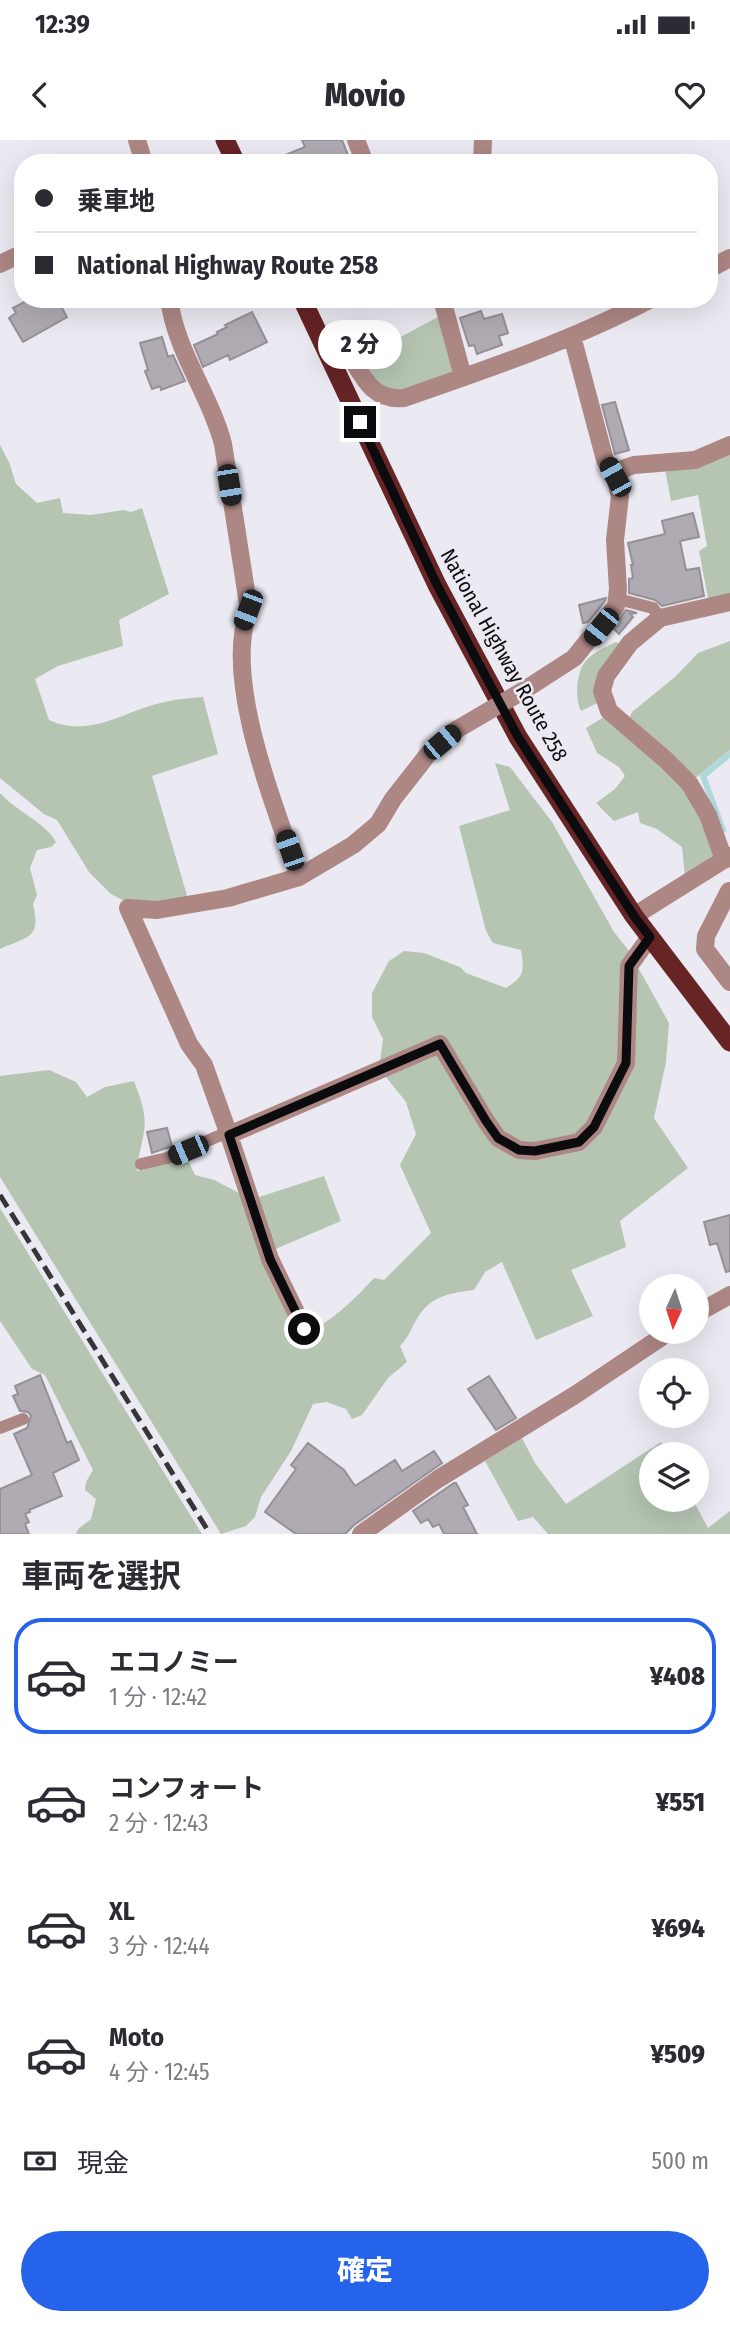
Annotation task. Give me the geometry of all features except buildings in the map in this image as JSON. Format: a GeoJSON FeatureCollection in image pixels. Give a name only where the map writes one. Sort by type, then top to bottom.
{"type":"FeatureCollection","features":[{"type":"Feature","properties":{"kind":"highway","name":"National Highway Route 258"},"geometry":{"type":"LineString","coordinates":[[306,308],[437,585],[518,737],[634,916],[730,1042]]}},
{"type":"Feature","properties":{"kind":"street"},"geometry":{"type":"LineString","coordinates":[[171,308],[180,346],[209,402],[223,444],[248,610],[242,626],[242,684],[263,771],[299,877]]}},
{"type":"Feature","properties":{"kind":"street"},"geometry":{"type":"LineString","coordinates":[[444,308],[463,377]]}},
{"type":"Feature","properties":{"kind":"street"},"geometry":{"type":"LineString","coordinates":[[328,352],[348,352],[371,390],[391,400],[404,398],[572,336],[634,308]]}},
{"type":"Feature","properties":{"kind":"street"},"geometry":{"type":"LineString","coordinates":[[304,1329],[270,1259],[204,1065],[189,1044],[128,908],[157,910],[228,898],[299,877],[353,845],[377,824],[429,753],[456,730],[574,658],[613,612],[618,599],[615,540],[620,496],[615,477],[605,460],[572,336]]}},
{"type":"Feature","properties":{"kind":"street"},"geometry":{"type":"LineString","coordinates":[[615,477],[625,468],[634,465],[695,460],[730,444]]}},
{"type":"Feature","properties":{"kind":"street"},"geometry":{"type":"LineString","coordinates":[[634,916],[727,858],[689,783],[609,711],[603,691],[606,676],[630,643],[660,618],[730,602]]}},
{"type":"Feature","properties":{"kind":"street"},"geometry":{"type":"LineString","coordinates":[[729,891],[706,936],[705,949],[730,982]]}},
{"type":"Feature","properties":{"kind":"street"},"geometry":{"type":"LineString","coordinates":[[229,1134],[440,1044],[498,1138],[519,1150],[535,1151],[579,1142],[594,1127],[626,1063],[629,966],[650,937]]}},
{"type":"Feature","properties":{"kind":"street"},"geometry":{"type":"LineString","coordinates":[[709,1307],[730,1295]]}},
{"type":"Feature","properties":{"kind":"street"},"geometry":{"type":"LineString","coordinates":[[361,1534],[438,1479],[575,1395],[651,1344]]}},
{"type":"Feature","properties":{"kind":"lane"},"geometry":{"type":"LineString","coordinates":[[618,599],[653,608],[660,618]]}},
{"type":"Feature","properties":{"kind":"lane"},"geometry":{"type":"LineString","coordinates":[[141,1164],[167,1158],[229,1134]]}},
{"type":"Feature","properties":{"kind":"lane"},"geometry":{"type":"LineString","coordinates":[[0,1428],[23,1419]]}},
{"type":"Feature","properties":{"kind":"green space"},"geometry":{"type":"Polygon","coordinates":[[[438,317],[453,370],[451,378],[407,394],[377,385],[363,357],[438,317]]]}},
{"type":"Feature","properties":{"kind":"green space"},"geometry":{"type":"Polygon","coordinates":[[[0,445],[16,484],[37,503],[60,498],[63,513],[91,515],[124,510],[131,512],[142,508],[169,594],[119,620],[123,646],[58,666],[35,679],[49,720],[64,725],[94,725],[165,702],[203,697],[218,754],[152,776],[188,899],[155,904],[126,902],[111,894],[89,872],[57,820],[44,814],[0,778],[0,445]]]}},
{"type":"Feature","properties":{"kind":"green space"},"geometry":{"type":"Polygon","coordinates":[[[730,451],[730,598],[709,603],[699,551],[707,546],[698,495],[671,501],[665,469],[730,451]]]}},
{"type":"Feature","properties":{"kind":"green space"},"geometry":{"type":"Polygon","coordinates":[[[730,641],[730,750],[693,780],[628,721],[632,712],[675,677],[698,653],[730,641]]]}},
{"type":"Feature","properties":{"kind":"green space"},"geometry":{"type":"Polygon","coordinates":[[[616,642],[622,646],[599,702],[581,711],[577,688],[583,665],[593,654],[616,642]]]}},
{"type":"Feature","properties":{"kind":"green space"},"geometry":{"type":"Polygon","coordinates":[[[607,715],[663,763],[697,805],[714,855],[685,876],[682,847],[657,829],[640,823],[638,812],[614,821],[596,803],[615,789],[625,776],[619,767],[597,753],[586,728],[607,715]]]}},
{"type":"Feature","properties":{"kind":"green space"},"geometry":{"type":"Polygon","coordinates":[[[495,763],[510,767],[552,822],[669,1023],[666,1062],[654,1118],[688,1168],[620,1221],[626,1247],[571,1270],[593,1316],[536,1340],[502,1262],[485,1272],[474,1290],[437,1299],[420,1314],[400,1346],[407,1362],[388,1378],[362,1415],[352,1419],[346,1409],[327,1402],[313,1404],[291,1451],[261,1497],[255,1517],[246,1526],[221,1534],[0,1177],[0,1076],[49,1070],[76,1082],[87,1097],[105,1087],[134,1081],[145,1118],[137,1171],[187,1158],[195,1175],[214,1180],[243,1195],[301,1337],[323,1324],[349,1304],[374,1278],[384,1280],[431,1233],[400,1165],[416,1134],[406,1102],[386,1077],[380,1062],[383,1039],[372,1017],[372,993],[389,961],[404,951],[424,953],[506,988],[517,980],[522,972],[521,950],[493,943],[486,931],[459,826],[510,810],[495,763]]]}},
{"type":"Feature","properties":{"kind":"green space"},"geometry":{"type":"Polygon","coordinates":[[[0,793],[45,829],[56,842],[51,847],[37,850],[30,868],[37,895],[33,904],[34,930],[25,938],[0,949],[0,793]]]}},
{"type":"Feature","properties":{"kind":"green space"},"geometry":{"type":"Polygon","coordinates":[[[324,1176],[341,1221],[273,1250],[256,1198],[324,1176]]]}},
{"type":"Feature","properties":{"kind":"green space"},"geometry":{"type":"Polygon","coordinates":[[[0,1208],[202,1534],[76,1534],[78,1529],[91,1519],[96,1499],[85,1490],[93,1470],[45,1375],[32,1369],[0,1321],[0,1208]]]}},
{"type":"Feature","properties":{"kind":"green space"},"geometry":{"type":"Polygon","coordinates":[[[522,1438],[535,1463],[566,1504],[639,1456],[639,1512],[699,1512],[708,1528],[730,1511],[730,1534],[548,1534],[533,1517],[518,1521],[485,1461],[522,1438]]]}},
{"type":"Feature","properties":{"kind":"waterway"},"geometry":{"type":"LineString","coordinates":[[723,830],[703,776],[730,754]]}},
{"type":"Feature","properties":{"kind":"railway"},"geometry":{"type":"LineString","coordinates":[[0,1195],[210,1534]]}},
{"type":"Feature","properties":{"kind":"route"},"geometry":{"type":"LineString","coordinates":[[304,1329],[270,1259],[229,1135],[440,1044],[498,1138],[519,1150],[535,1151],[579,1142],[594,1127],[626,1063],[629,966],[650,937],[518,737],[437,585],[360,422]]}}]}
